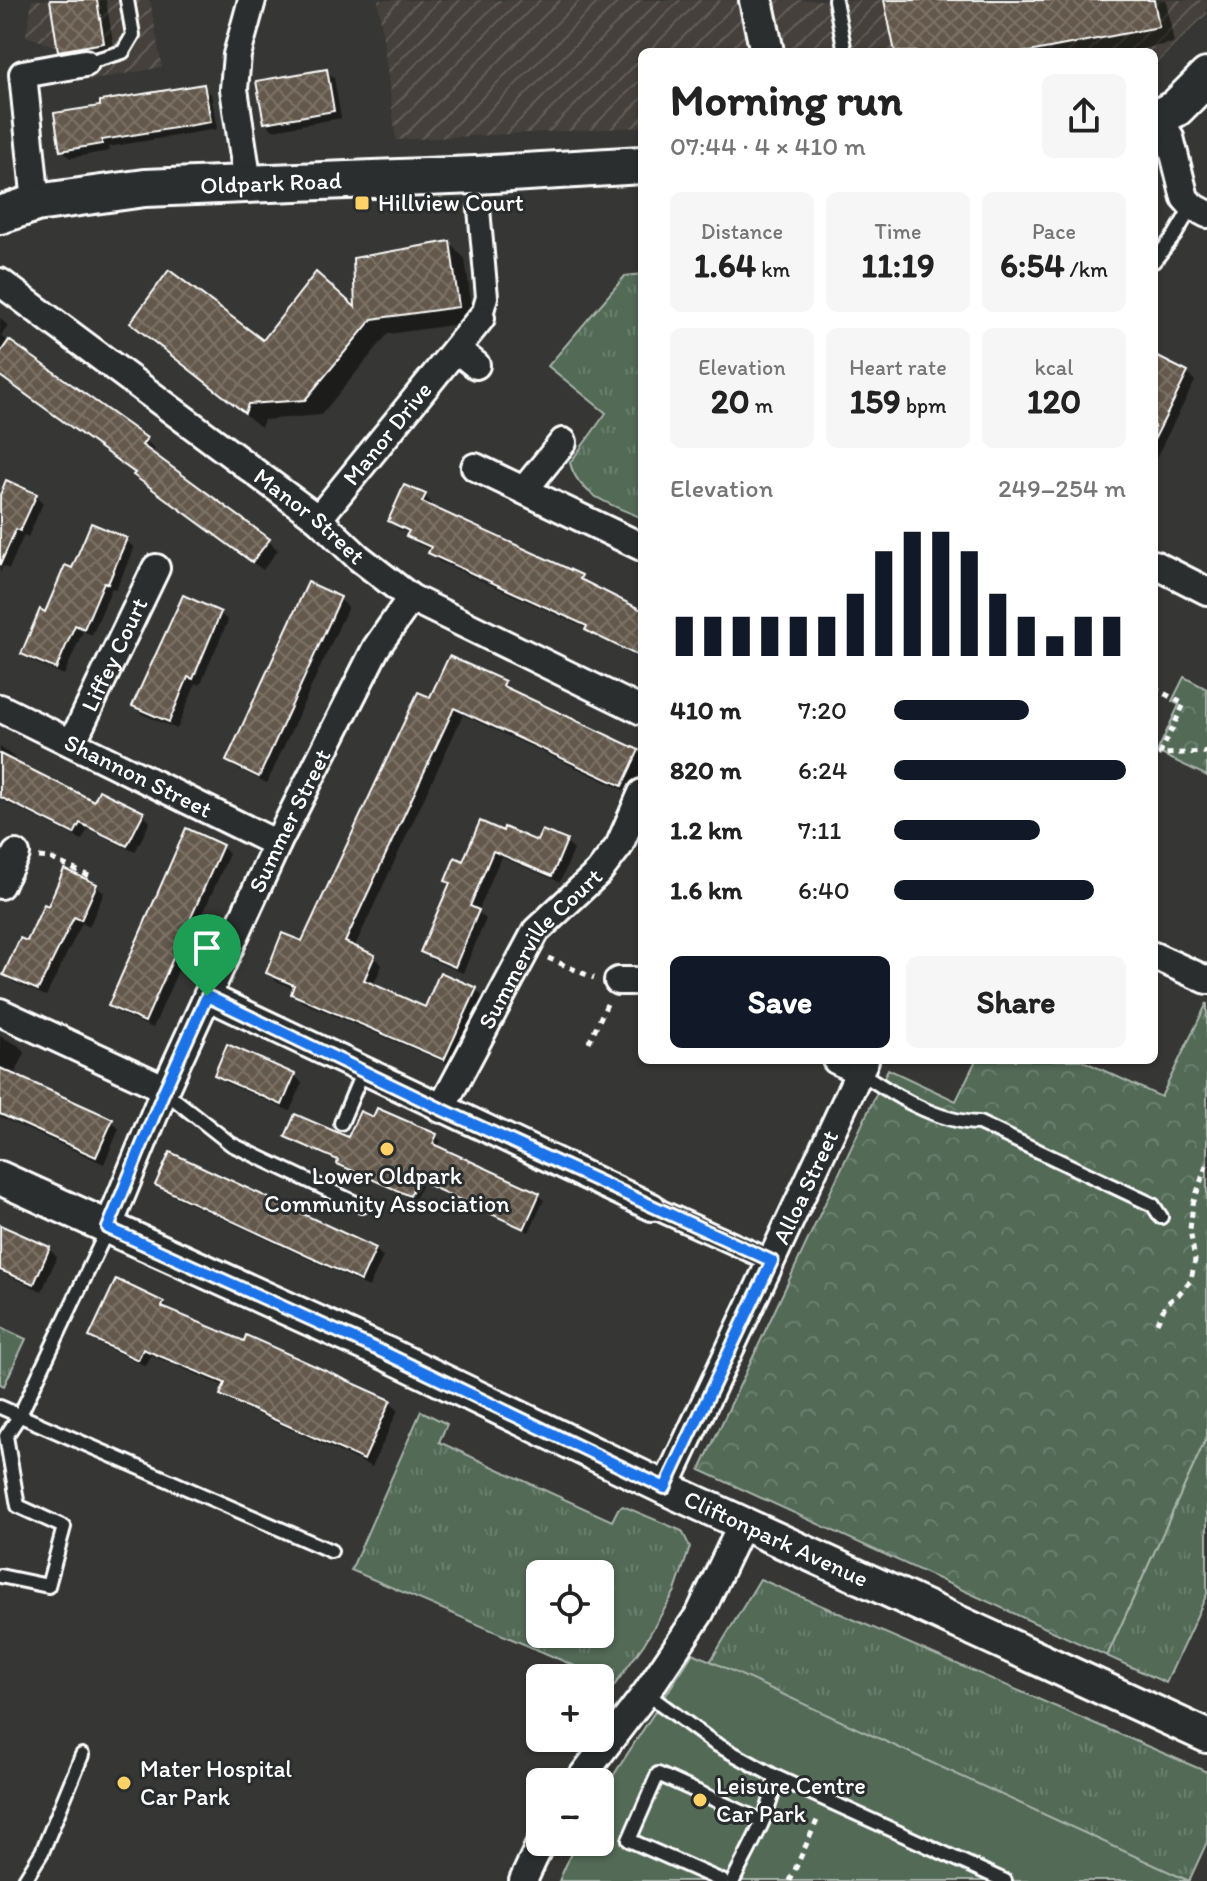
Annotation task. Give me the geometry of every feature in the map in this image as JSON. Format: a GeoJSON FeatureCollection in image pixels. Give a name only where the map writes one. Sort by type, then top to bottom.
{"type":"FeatureCollection","features":[{"type":"Feature","properties":{"kind":"main road"},"geometry":{"type":"LineString","coordinates":[[1158,118],[1176,108],[1207,77]]}},
{"type":"Feature","properties":{"kind":"main road","name":"Oldpark Road"},"geometry":{"type":"LineString","coordinates":[[0,215],[36,203],[145,188],[638,165]]}},
{"type":"Feature","properties":{"kind":"street"},"geometry":{"type":"LineString","coordinates":[[248,184],[234,89],[237,55],[252,0]]}},
{"type":"Feature","properties":{"kind":"street"},"geometry":{"type":"LineString","coordinates":[[756,0],[766,48]]}},
{"type":"Feature","properties":{"kind":"street"},"geometry":{"type":"LineString","coordinates":[[36,203],[23,74],[85,63]]}},
{"type":"Feature","properties":{"kind":"street"},"geometry":{"type":"LineString","coordinates":[[1158,122],[1170,137],[1185,198],[1200,210]]}},
{"type":"Feature","properties":{"kind":"street","name":"Manor Drive"},"geometry":{"type":"LineString","coordinates":[[318,519],[466,357],[487,297],[479,209]]}},
{"type":"Feature","properties":{"kind":"street","name":"Manor Street"},"geometry":{"type":"LineString","coordinates":[[0,282],[318,519],[358,557],[411,598],[638,709]]}},
{"type":"Feature","properties":{"kind":"street"},"geometry":{"type":"LineString","coordinates":[[524,490],[563,442]]}},
{"type":"Feature","properties":{"kind":"street"},"geometry":{"type":"LineString","coordinates":[[475,467],[638,545]]}},
{"type":"Feature","properties":{"kind":"street"},"geometry":{"type":"LineString","coordinates":[[1158,566],[1207,591]]}},
{"type":"Feature","properties":{"kind":"street","name":"Liffey Court"},"geometry":{"type":"LineString","coordinates":[[72,743],[156,568]]}},
{"type":"Feature","properties":{"kind":"street","name":"Summer Street"},"geometry":{"type":"LineString","coordinates":[[108,1228],[164,1091],[277,844],[376,648],[411,598]]}},
{"type":"Feature","properties":{"kind":"street","name":"Shannon Street"},"geometry":{"type":"LineString","coordinates":[[0,708],[277,844]]}},
{"type":"Feature","properties":{"kind":"street","name":"Summerville Court"},"geometry":{"type":"LineString","coordinates":[[441,1109],[525,948],[536,931],[598,873],[619,846],[638,802]]}},
{"type":"Feature","properties":{"kind":"street"},"geometry":{"type":"LineString","coordinates":[[0,885],[16,854]]}},
{"type":"Feature","properties":{"kind":"street"},"geometry":{"type":"LineString","coordinates":[[1158,958],[1207,980]]}},
{"type":"Feature","properties":{"kind":"street"},"geometry":{"type":"LineString","coordinates":[[207,996],[441,1109],[772,1261]]}},
{"type":"Feature","properties":{"kind":"street"},"geometry":{"type":"LineString","coordinates":[[0,1012],[151,1082],[164,1091]]}},
{"type":"Feature","properties":{"kind":"street","name":"Alloa Street"},"geometry":{"type":"LineString","coordinates":[[665,1488],[772,1261],[854,1064]]}},
{"type":"Feature","properties":{"kind":"street","name":"Cliftonpark Avenue"},"geometry":{"type":"LineString","coordinates":[[0,1178],[385,1353],[665,1488],[1207,1736]]}},
{"type":"Feature","properties":{"kind":"street"},"geometry":{"type":"LineString","coordinates":[[589,1768],[646,1693],[700,1613],[743,1522]]}},
{"type":"Feature","properties":{"kind":"street"},"geometry":{"type":"LineString","coordinates":[[523,1881],[535,1856]]}},
{"type":"Feature","properties":{"kind":"lane"},"geometry":{"type":"LineString","coordinates":[[85,63],[123,52],[133,35],[127,0]]}},
{"type":"Feature","properties":{"kind":"lane"},"geometry":{"type":"LineString","coordinates":[[835,0],[844,48]]}},
{"type":"Feature","properties":{"kind":"lane"},"geometry":{"type":"LineString","coordinates":[[1158,256],[1200,210]]}},
{"type":"Feature","properties":{"kind":"lane"},"geometry":{"type":"LineString","coordinates":[[854,1064],[886,1090],[955,1122],[979,1123],[1153,1205],[1161,1217]]}},
{"type":"Feature","properties":{"kind":"lane"},"geometry":{"type":"LineString","coordinates":[[341,1123],[363,1071]]}},
{"type":"Feature","properties":{"kind":"lane"},"geometry":{"type":"LineString","coordinates":[[164,1091],[231,1144],[362,1206]]}},
{"type":"Feature","properties":{"kind":"lane"},"geometry":{"type":"LineString","coordinates":[[0,1576],[48,1586],[64,1527],[18,1506],[6,1436],[20,1415],[108,1228]]}},
{"type":"Feature","properties":{"kind":"lane"},"geometry":{"type":"LineString","coordinates":[[0,1407],[331,1551]]}},
{"type":"Feature","properties":{"kind":"lane"},"geometry":{"type":"LineString","coordinates":[[646,1693],[714,1743],[776,1777],[1005,1881]]}},
{"type":"Feature","properties":{"kind":"lane"},"geometry":{"type":"LineString","coordinates":[[24,1881],[42,1852],[82,1755]]}},
{"type":"Feature","properties":{"kind":"lane"},"geometry":{"type":"LineString","coordinates":[[722,1881],[629,1840],[658,1774],[762,1821]]}},
{"type":"Feature","properties":{"kind":"lane"},"geometry":{"type":"LineString","coordinates":[[733,1881],[774,1792],[776,1777]]}},
{"type":"Feature","properties":{"kind":"path"},"geometry":{"type":"LineString","coordinates":[[1158,690],[1184,704],[1158,756]]}},
{"type":"Feature","properties":{"kind":"path"},"geometry":{"type":"LineString","coordinates":[[1160,754],[1207,752]]}},
{"type":"Feature","properties":{"kind":"path"},"geometry":{"type":"LineString","coordinates":[[50,858],[89,876]]}},
{"type":"Feature","properties":{"kind":"path"},"geometry":{"type":"LineString","coordinates":[[525,948],[599,980],[630,981]]}},
{"type":"Feature","properties":{"kind":"path"},"geometry":{"type":"LineString","coordinates":[[589,1042],[630,981]]}},
{"type":"Feature","properties":{"kind":"path"},"geometry":{"type":"LineString","coordinates":[[1157,1323],[1166,1304],[1191,1280],[1195,1260],[1190,1229],[1193,1204],[1207,1163]]}},
{"type":"Feature","properties":{"kind":"path"},"geometry":{"type":"LineString","coordinates":[[790,1881],[827,1799]]}},
{"type":"Feature","properties":{"kind":"shaded area"},"geometry":{"type":"Polygon","coordinates":[[[32,0],[150,0],[162,67],[88,81],[83,56],[26,36],[32,0]]]}},
{"type":"Feature","properties":{"kind":"shaded area"},"geometry":{"type":"Polygon","coordinates":[[[378,0],[1207,0],[1207,14],[1158,62],[1158,48],[638,48],[638,127],[396,140],[378,0]]]}},
{"type":"Feature","properties":{"kind":"green space"},"geometry":{"type":"Polygon","coordinates":[[[638,274],[638,516],[598,498],[574,475],[570,463],[606,413],[548,366],[625,276],[638,274]]]}},
{"type":"Feature","properties":{"kind":"green space"},"geometry":{"type":"Polygon","coordinates":[[[1184,677],[1207,689],[1207,776],[1158,752],[1179,705],[1172,701],[1184,677]]]}},
{"type":"Feature","properties":{"kind":"green space"},"geometry":{"type":"Polygon","coordinates":[[[1207,1003],[1207,1436],[1107,1656],[700,1470],[888,1069],[956,1101],[974,1064],[1090,1064],[1161,1097],[1207,1003]]]}},
{"type":"Feature","properties":{"kind":"green space"},"geometry":{"type":"Polygon","coordinates":[[[0,1327],[26,1339],[4,1386],[0,1384],[0,1327]]]}},
{"type":"Feature","properties":{"kind":"green space"},"geometry":{"type":"Polygon","coordinates":[[[421,1411],[447,1424],[439,1442],[612,1521],[623,1506],[682,1531],[690,1547],[675,1591],[644,1644],[614,1686],[614,1664],[570,1664],[533,1648],[614,1648],[614,1560],[526,1560],[526,1645],[351,1570],[421,1411]]]}},
{"type":"Feature","properties":{"kind":"green space"},"geometry":{"type":"Polygon","coordinates":[[[1207,1436],[1207,1594],[1166,1683],[1107,1656],[1207,1436]]]}},
{"type":"Feature","properties":{"kind":"green space"},"geometry":{"type":"Polygon","coordinates":[[[760,1579],[1207,1772],[1207,1842],[1189,1881],[698,1682],[760,1579]]]}},
{"type":"Feature","properties":{"kind":"green space"},"geometry":{"type":"Polygon","coordinates":[[[693,1653],[1189,1881],[559,1881],[570,1856],[614,1856],[614,1774],[693,1653]]]}},
{"type":"Feature","properties":{"kind":"building"},"geometry":{"type":"Polygon","coordinates":[[[50,0],[97,0],[104,43],[58,51],[50,0]]]}},
{"type":"Feature","properties":{"kind":"building"},"geometry":{"type":"Polygon","coordinates":[[[884,0],[1154,0],[1159,27],[1050,48],[894,48],[884,0]]]}},
{"type":"Feature","properties":{"kind":"building"},"geometry":{"type":"Polygon","coordinates":[[[327,69],[334,111],[264,123],[256,81],[327,69]]]}},
{"type":"Feature","properties":{"kind":"building"},"geometry":{"type":"Polygon","coordinates":[[[204,84],[211,122],[102,140],[102,144],[60,151],[54,113],[100,106],[100,101],[204,84]]]}},
{"type":"Feature","properties":{"kind":"building"},"geometry":{"type":"Polygon","coordinates":[[[450,241],[459,307],[372,319],[305,400],[248,404],[245,413],[130,323],[169,270],[263,340],[316,272],[355,307],[353,258],[450,241]]]}},
{"type":"Feature","properties":{"kind":"building"},"geometry":{"type":"Polygon","coordinates":[[[9,340],[147,438],[142,445],[270,539],[252,562],[0,376],[0,353],[9,340]]]}},
{"type":"Feature","properties":{"kind":"building"},"geometry":{"type":"Polygon","coordinates":[[[1158,357],[1188,372],[1158,432],[1158,357]]]}},
{"type":"Feature","properties":{"kind":"building"},"geometry":{"type":"Polygon","coordinates":[[[6,480],[37,494],[20,531],[16,529],[0,565],[0,495],[6,480]]]}},
{"type":"Feature","properties":{"kind":"building"},"geometry":{"type":"Polygon","coordinates":[[[404,485],[426,494],[422,502],[582,575],[580,579],[638,608],[638,656],[585,630],[587,626],[428,553],[431,547],[406,536],[409,531],[388,521],[404,485]]]}},
{"type":"Feature","properties":{"kind":"building"},"geometry":{"type":"Polygon","coordinates":[[[91,523],[127,538],[108,584],[104,582],[84,629],[75,625],[56,669],[21,654],[40,609],[45,612],[65,565],[72,568],[91,523]]]}},
{"type":"Feature","properties":{"kind":"building"},"geometry":{"type":"Polygon","coordinates":[[[308,582],[341,597],[259,777],[226,761],[308,582]]]}},
{"type":"Feature","properties":{"kind":"building"},"geometry":{"type":"Polygon","coordinates":[[[183,595],[221,612],[193,679],[188,677],[169,722],[132,706],[183,595]]]}},
{"type":"Feature","properties":{"kind":"building"},"geometry":{"type":"Polygon","coordinates":[[[449,656],[505,681],[503,686],[638,750],[622,786],[454,708],[345,942],[375,955],[364,980],[425,1007],[440,972],[477,988],[444,1060],[291,994],[294,985],[266,973],[282,933],[302,941],[418,692],[430,697],[449,656]]]}},
{"type":"Feature","properties":{"kind":"building"},"geometry":{"type":"Polygon","coordinates":[[[0,754],[94,801],[99,790],[144,812],[127,846],[80,823],[74,834],[0,797],[0,754]]]}},
{"type":"Feature","properties":{"kind":"building"},"geometry":{"type":"Polygon","coordinates":[[[480,821],[537,841],[542,830],[567,840],[552,876],[493,851],[470,906],[479,910],[455,967],[420,952],[450,883],[445,881],[455,857],[463,861],[480,821]]]}},
{"type":"Feature","properties":{"kind":"building"},"geometry":{"type":"Polygon","coordinates":[[[186,828],[223,845],[145,1022],[108,1006],[186,828]]]}},
{"type":"Feature","properties":{"kind":"building"},"geometry":{"type":"Polygon","coordinates":[[[64,869],[97,884],[81,920],[74,917],[38,990],[3,975],[20,938],[27,941],[44,904],[48,906],[64,869]]]}},
{"type":"Feature","properties":{"kind":"building"},"geometry":{"type":"Polygon","coordinates":[[[227,1044],[295,1074],[282,1105],[214,1075],[227,1044]]]}},
{"type":"Feature","properties":{"kind":"building"},"geometry":{"type":"Polygon","coordinates":[[[0,1068],[113,1119],[96,1157],[0,1114],[0,1068]]]}},
{"type":"Feature","properties":{"kind":"building"},"geometry":{"type":"Polygon","coordinates":[[[377,1108],[437,1134],[433,1144],[540,1193],[524,1229],[417,1180],[410,1196],[285,1137],[295,1114],[348,1137],[360,1111],[373,1117],[377,1108]]]}},
{"type":"Feature","properties":{"kind":"building"},"geometry":{"type":"Polygon","coordinates":[[[170,1152],[376,1248],[361,1281],[155,1185],[170,1152]]]}},
{"type":"Feature","properties":{"kind":"building"},"geometry":{"type":"Polygon","coordinates":[[[0,1225],[50,1247],[34,1284],[0,1270],[0,1225]]]}},
{"type":"Feature","properties":{"kind":"building"},"geometry":{"type":"Polygon","coordinates":[[[116,1279],[164,1302],[162,1307],[244,1341],[246,1335],[391,1400],[364,1460],[220,1395],[225,1383],[143,1349],[138,1360],[89,1337],[116,1279]]]}},
{"type":"Feature","properties":{"kind":"place","name":"Hillview Court"},"geometry":{"type":"Point","coordinates":[362,203]}},
{"type":"Feature","properties":{"kind":"place","name":"Lower Oldpark Community Association"},"geometry":{"type":"Point","coordinates":[387,1149]}},
{"type":"Feature","properties":{"kind":"place","name":"Mater Hospital Car Park"},"geometry":{"type":"Point","coordinates":[124,1783]}},
{"type":"Feature","properties":{"kind":"place","name":"Leisure Centre Car Park"},"geometry":{"type":"Point","coordinates":[700,1800]}},
{"type":"Feature","properties":{"kind":"route"},"geometry":{"type":"LineString","coordinates":[[207,996],[441,1109],[772,1261],[665,1488],[385,1353],[108,1228],[207,996]]}}]}
